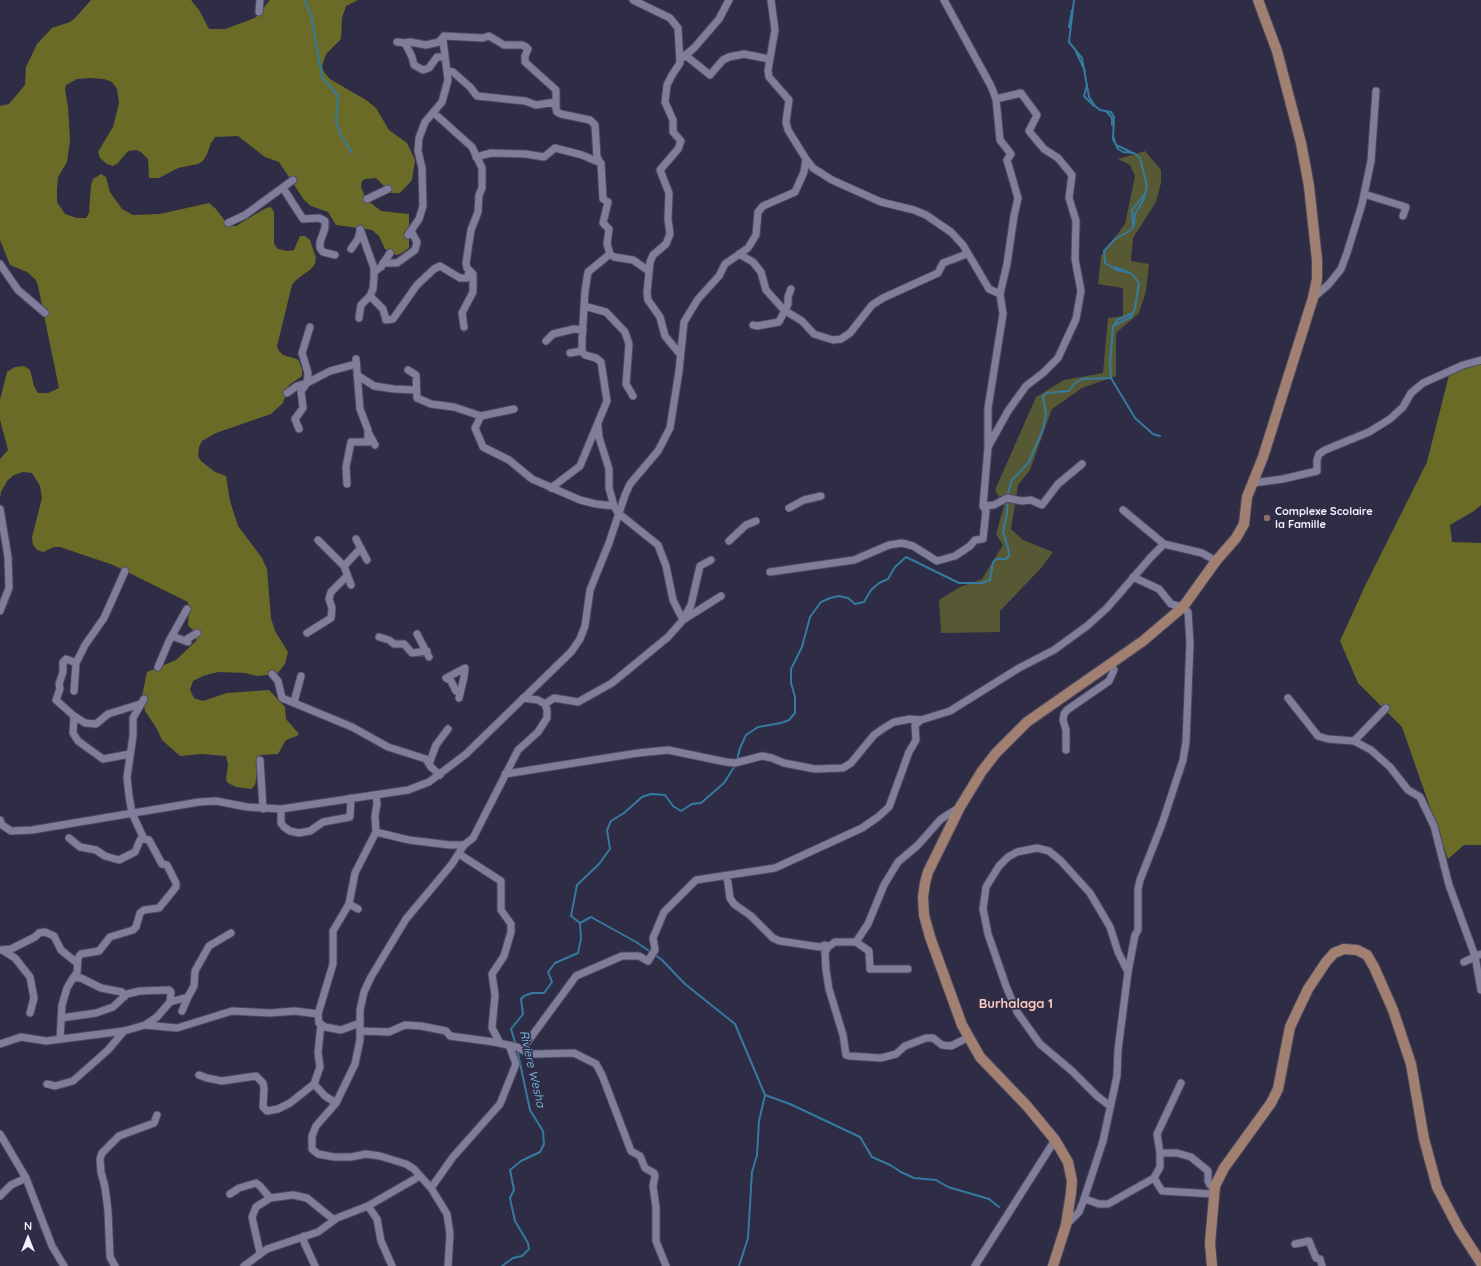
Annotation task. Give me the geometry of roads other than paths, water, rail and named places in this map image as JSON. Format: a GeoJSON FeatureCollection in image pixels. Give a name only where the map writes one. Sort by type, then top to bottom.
{"type":"FeatureCollection","features":[{"type":"Feature","properties":{"kind":"street"},"geometry":{"type":"LineString","coordinates":[[259,12],[260,0]]}},
{"type":"Feature","properties":{"kind":"street"},"geometry":{"type":"LineString","coordinates":[[633,0],[662,13],[676,23],[683,57],[710,75],[723,60],[729,57],[744,54],[769,59]]}},
{"type":"Feature","properties":{"kind":"street"},"geometry":{"type":"LineString","coordinates":[[680,354],[665,336],[660,317],[648,300],[649,270],[653,255],[666,244],[670,238],[668,210],[669,192],[660,170],[678,149],[681,141],[673,132],[673,120],[665,102],[667,85],[683,57],[694,48],[719,19],[729,0]]}},
{"type":"Feature","properties":{"kind":"street"},"geometry":{"type":"LineString","coordinates":[[772,0],[775,30],[769,59],[769,77],[789,100],[786,122],[788,130],[806,159],[813,168],[832,180],[881,202],[914,210],[926,215],[952,232],[963,245],[989,289],[1000,294]]}},
{"type":"Feature","properties":{"kind":"street"},"geometry":{"type":"LineString","coordinates":[[770,572],[854,560],[889,545],[902,544],[913,546],[937,561],[955,556],[975,540],[983,539],[986,511],[983,506],[988,448],[988,408],[1003,314],[1000,294],[1007,264],[1018,198],[1007,160],[1011,154],[1000,140],[996,99],[991,86],[972,53],[968,41],[944,0]]}},
{"type":"Feature","properties":{"kind":"street"},"geometry":{"type":"LineString","coordinates":[[1053,1266],[1066,1225],[1072,1181],[1071,1172],[1055,1140],[1027,1106],[980,1057],[962,1025],[930,938],[924,915],[923,897],[928,872],[960,806],[982,771],[1010,738],[1057,700],[1143,641],[1183,607],[1216,561],[1236,538],[1244,524],[1247,497],[1254,483],[1313,298],[1317,279],[1317,260],[1309,186],[1304,157],[1276,50],[1258,0]]}},
{"type":"Feature","properties":{"kind":"street"},"geometry":{"type":"LineString","coordinates":[[445,57],[437,57],[429,68],[423,70],[414,65],[412,57],[401,43],[410,42],[422,46],[439,42],[443,40],[444,36],[483,38],[489,36],[504,45],[522,45],[528,49],[525,56],[525,62],[556,90],[556,108],[561,114],[590,120],[595,125],[597,157],[601,164],[603,199],[608,202],[603,223],[610,229],[607,244],[610,254],[614,257],[633,260],[649,270]]}},
{"type":"Feature","properties":{"kind":"street"},"geometry":{"type":"LineString","coordinates":[[383,263],[397,263],[415,250],[417,242],[410,233],[419,219],[423,206],[421,164],[418,151],[419,138],[425,122],[442,102],[448,80],[443,40]]}},
{"type":"Feature","properties":{"kind":"street"},"geometry":{"type":"LineString","coordinates":[[447,70],[453,72],[470,87],[477,96],[525,101],[536,105],[556,102]]}},
{"type":"Feature","properties":{"kind":"street"},"geometry":{"type":"LineString","coordinates":[[1313,298],[1329,284],[1341,269],[1347,253],[1364,194],[1371,161],[1376,91]]}},
{"type":"Feature","properties":{"kind":"street"},"geometry":{"type":"LineString","coordinates":[[988,448],[1008,411],[1026,386],[1058,358],[1076,319],[1081,291],[1076,259],[1076,221],[1069,198],[1072,175],[1058,158],[1044,149],[1029,131],[1037,115],[1020,93],[996,99]]}},
{"type":"Feature","properties":{"kind":"street"},"geometry":{"type":"LineString","coordinates":[[434,113],[472,147],[482,168],[482,188],[479,195],[478,212],[470,236],[466,262],[469,272],[473,274],[473,292],[462,313],[464,326]]}},
{"type":"Feature","properties":{"kind":"street"},"geometry":{"type":"LineString","coordinates":[[476,157],[491,153],[526,154],[544,157],[555,148],[582,155],[601,164]]}},
{"type":"Feature","properties":{"kind":"street"},"geometry":{"type":"LineString","coordinates":[[1,824],[11,831],[32,830],[200,802],[216,801],[263,809],[281,809],[351,798],[376,796],[413,788],[429,782],[440,775],[484,738],[523,698],[554,671],[571,652],[580,639],[585,626],[590,590],[630,484],[658,451],[670,428],[682,328],[688,313],[698,299],[719,276],[725,264],[748,248],[756,235],[758,212],[763,206],[795,192],[804,172],[806,159]]}},
{"type":"Feature","properties":{"kind":"street"},"geometry":{"type":"LineString","coordinates":[[414,168],[421,164]]}},
{"type":"Feature","properties":{"kind":"street"},"geometry":{"type":"LineString","coordinates":[[228,224],[245,215],[293,180]]}},
{"type":"Feature","properties":{"kind":"street"},"geometry":{"type":"LineString","coordinates":[[283,188],[303,219],[319,218],[325,221],[325,228],[320,242],[320,248],[323,252],[335,255]]}},
{"type":"Feature","properties":{"kind":"street"},"geometry":{"type":"LineString","coordinates":[[366,199],[388,190]]}},
{"type":"Feature","properties":{"kind":"street"},"geometry":{"type":"LineString","coordinates":[[1364,194],[1406,206],[1403,216]]}},
{"type":"Feature","properties":{"kind":"street"},"geometry":{"type":"LineString","coordinates":[[351,249],[358,239],[360,228],[374,272],[370,296],[361,305],[359,318]]}},
{"type":"Feature","properties":{"kind":"street"},"geometry":{"type":"LineString","coordinates":[[374,272],[381,267],[390,253]]}},
{"type":"Feature","properties":{"kind":"street"},"geometry":{"type":"LineString","coordinates":[[552,488],[578,468],[607,401],[600,361],[584,355],[582,351],[584,306],[588,272],[610,254]]}},
{"type":"Feature","properties":{"kind":"street"},"geometry":{"type":"LineString","coordinates":[[740,254],[753,262],[761,272],[766,290],[784,310],[802,321],[814,334],[822,338],[841,339],[850,333],[872,305],[897,291],[938,274],[942,263],[967,254]]}},
{"type":"Feature","properties":{"kind":"street"},"geometry":{"type":"LineString","coordinates":[[0,264],[18,290],[45,313]]}},
{"type":"Feature","properties":{"kind":"street"},"geometry":{"type":"LineString","coordinates":[[370,296],[383,309],[386,320],[396,320],[417,285],[434,269],[440,266],[460,278],[466,278],[469,272]]}},
{"type":"Feature","properties":{"kind":"street"},"geometry":{"type":"LineString","coordinates":[[753,325],[757,326],[779,322],[792,289]]}},
{"type":"Feature","properties":{"kind":"street"},"geometry":{"type":"LineString","coordinates":[[353,302],[361,305]]}},
{"type":"Feature","properties":{"kind":"street"},"geometry":{"type":"LineString","coordinates":[[584,306],[606,312],[625,332],[629,344],[626,384],[633,396]]}},
{"type":"Feature","properties":{"kind":"street"},"geometry":{"type":"LineString","coordinates":[[299,430],[295,419],[303,408],[301,391],[307,383],[308,373],[302,353],[310,327]]}},
{"type":"Feature","properties":{"kind":"street"},"geometry":{"type":"LineString","coordinates":[[546,341],[553,334],[574,329],[583,330]]}},
{"type":"Feature","properties":{"kind":"street"},"geometry":{"type":"LineString","coordinates":[[570,353],[582,351]]}},
{"type":"Feature","properties":{"kind":"street"},"geometry":{"type":"LineString","coordinates":[[1254,483],[1283,480],[1317,471],[1317,460],[1319,454],[1368,432],[1390,419],[1403,407],[1411,393],[1424,383],[1463,365],[1481,360]]}},
{"type":"Feature","properties":{"kind":"street"},"geometry":{"type":"LineString","coordinates":[[287,393],[297,386],[307,383],[330,371],[356,362],[360,409],[375,445]]}},
{"type":"Feature","properties":{"kind":"street"},"geometry":{"type":"LineString","coordinates":[[408,370],[416,375],[417,398],[431,404],[454,407],[481,416],[514,409]]}},
{"type":"Feature","properties":{"kind":"street"},"geometry":{"type":"LineString","coordinates":[[357,375],[374,386],[416,390]]}},
{"type":"Feature","properties":{"kind":"street"},"geometry":{"type":"LineString","coordinates":[[481,416],[475,428],[483,447],[509,460],[532,480],[580,500],[614,506]]}},
{"type":"Feature","properties":{"kind":"street"},"geometry":{"type":"LineString","coordinates":[[598,422],[599,437],[609,469],[609,488],[614,506],[618,513],[658,545],[666,566],[673,600],[683,620]]}},
{"type":"Feature","properties":{"kind":"street"},"geometry":{"type":"LineString","coordinates":[[347,484],[346,467],[348,443],[368,442],[368,430]]}},
{"type":"Feature","properties":{"kind":"street"},"geometry":{"type":"LineString","coordinates":[[983,506],[994,506],[1007,498],[1031,500],[1042,505],[1058,484],[1082,464]]}},
{"type":"Feature","properties":{"kind":"street"},"geometry":{"type":"LineString","coordinates":[[790,508],[804,500],[821,496]]}},
{"type":"Feature","properties":{"kind":"street"},"geometry":{"type":"LineString","coordinates":[[0,509],[8,557],[9,588],[0,611]]}},
{"type":"Feature","properties":{"kind":"street"},"geometry":{"type":"LineString","coordinates":[[1123,510],[1164,544],[1202,553],[1216,561]]}},
{"type":"Feature","properties":{"kind":"street"},"geometry":{"type":"LineString","coordinates":[[729,542],[746,524],[756,521]]}},
{"type":"Feature","properties":{"kind":"street"},"geometry":{"type":"LineString","coordinates":[[356,539],[367,560]]}},
{"type":"Feature","properties":{"kind":"street"},"geometry":{"type":"LineString","coordinates":[[318,540],[344,566],[351,585]]}},
{"type":"Feature","properties":{"kind":"street"},"geometry":{"type":"LineString","coordinates":[[505,774],[638,753],[668,750],[679,754],[735,762],[762,756],[815,769],[843,768],[851,763],[874,735],[894,722],[910,719],[921,720],[950,711],[1019,668],[1054,650],[1087,626],[1107,608],[1133,577],[1164,544]]}},
{"type":"Feature","properties":{"kind":"street"},"geometry":{"type":"LineString","coordinates":[[344,566],[361,548]]}},
{"type":"Feature","properties":{"kind":"street"},"geometry":{"type":"LineString","coordinates":[[545,704],[554,698],[578,702],[612,683],[668,637],[683,620],[691,605],[700,566],[711,560]]}},
{"type":"Feature","properties":{"kind":"street"},"geometry":{"type":"LineString","coordinates":[[74,691],[76,663],[85,645],[104,618],[125,571]]}},
{"type":"Feature","properties":{"kind":"street"},"geometry":{"type":"LineString","coordinates":[[307,633],[331,618],[332,608],[329,599],[331,592],[347,576]]}},
{"type":"Feature","properties":{"kind":"street"},"geometry":{"type":"LineString","coordinates":[[1066,1225],[1079,1212],[1085,1199],[1103,1141],[1117,1076],[1118,1050],[1128,972],[1135,935],[1138,930],[1138,895],[1140,880],[1162,824],[1185,750],[1190,643],[1188,612],[1183,607],[1171,604],[1159,589],[1133,577]]}},
{"type":"Feature","properties":{"kind":"street"},"geometry":{"type":"LineString","coordinates":[[683,620],[721,596]]}},
{"type":"Feature","properties":{"kind":"street"},"geometry":{"type":"LineString","coordinates":[[158,667],[172,636],[187,609]]}},
{"type":"Feature","properties":{"kind":"street"},"geometry":{"type":"LineString","coordinates":[[172,636],[188,642],[187,639],[197,633]]}},
{"type":"Feature","properties":{"kind":"street"},"geometry":{"type":"LineString","coordinates":[[379,637],[389,640],[394,644],[404,644],[412,653],[428,654],[418,634]]}},
{"type":"Feature","properties":{"kind":"street"},"geometry":{"type":"LineString","coordinates":[[60,1039],[62,1005],[67,988],[76,973],[77,963],[81,954],[99,951],[110,937],[133,930],[138,923],[140,913],[144,910],[159,908],[174,892],[176,883],[168,865],[162,864],[148,840],[144,839],[132,813],[127,777],[134,732],[133,718],[142,702],[108,714],[96,724],[85,722],[74,716],[56,700],[60,689],[59,684],[63,672],[63,662],[66,658],[76,663]]}},
{"type":"Feature","properties":{"kind":"street"},"geometry":{"type":"LineString","coordinates":[[1066,750],[1064,714],[1067,710],[1109,681],[1114,670],[1111,664]]}},
{"type":"Feature","properties":{"kind":"street"},"geometry":{"type":"LineString","coordinates":[[272,674],[278,681],[282,698],[352,727],[388,747],[426,759],[440,775]]}},
{"type":"Feature","properties":{"kind":"street"},"geometry":{"type":"LineString","coordinates":[[294,702],[301,676]]}},
{"type":"Feature","properties":{"kind":"street"},"geometry":{"type":"LineString","coordinates":[[448,1266],[449,1223],[447,1214],[431,1188],[414,1169],[406,1164],[380,1156],[366,1154],[351,1157],[334,1157],[314,1152],[311,1143],[313,1131],[336,1103],[355,1064],[364,992],[396,934],[406,919],[459,854],[464,845],[477,831],[518,750],[538,732],[547,718],[548,710],[545,704],[538,700],[523,698]]}},
{"type":"Feature","properties":{"kind":"street"},"geometry":{"type":"LineString","coordinates":[[1288,698],[1318,736],[1328,739],[1354,741],[1372,750],[1381,758],[1408,790],[1420,797],[1427,808],[1434,826],[1449,885],[1478,955],[1481,990]]}},
{"type":"Feature","properties":{"kind":"street"},"geometry":{"type":"LineString","coordinates":[[1354,741],[1386,708]]}},
{"type":"Feature","properties":{"kind":"street"},"geometry":{"type":"LineString","coordinates":[[74,716],[74,733],[78,741],[92,749],[97,755],[103,759],[110,759],[130,754]]}},
{"type":"Feature","properties":{"kind":"street"},"geometry":{"type":"LineString","coordinates":[[524,1051],[547,1014],[576,976],[622,956],[639,956],[648,961],[655,950],[653,938],[664,912],[696,880],[780,866],[862,828],[878,817],[889,806],[916,740],[915,725],[921,720]]}},
{"type":"Feature","properties":{"kind":"street"},"geometry":{"type":"LineString","coordinates":[[429,764],[436,745],[448,729]]}},
{"type":"Feature","properties":{"kind":"street"},"geometry":{"type":"LineString","coordinates":[[260,760],[263,809]]}},
{"type":"Feature","properties":{"kind":"street"},"geometry":{"type":"LineString","coordinates":[[360,1023],[340,1030],[325,1027],[319,1023],[318,1014],[333,964],[333,931],[349,904],[355,873],[376,832],[376,796]]}},
{"type":"Feature","properties":{"kind":"street"},"geometry":{"type":"LineString","coordinates":[[281,809],[281,823],[290,831],[299,833],[310,831],[323,822],[334,819],[350,818],[351,798]]}},
{"type":"Feature","properties":{"kind":"street"},"geometry":{"type":"LineString","coordinates":[[856,942],[868,924],[884,885],[898,862],[918,845],[941,819],[960,806]]}},
{"type":"Feature","properties":{"kind":"street"},"geometry":{"type":"LineString","coordinates":[[376,832],[405,839],[450,845],[464,845]]}},
{"type":"Feature","properties":{"kind":"street"},"geometry":{"type":"LineString","coordinates":[[69,838],[80,847],[96,850],[105,856],[119,860],[135,852],[140,840],[144,839]]}},
{"type":"Feature","properties":{"kind":"street"},"geometry":{"type":"LineString","coordinates":[[1110,1106],[1040,1044],[1017,1012],[1006,986],[985,922],[983,897],[986,887],[999,866],[1008,857],[1028,849],[1037,848],[1049,852],[1055,856],[1090,893],[1110,927],[1118,952],[1128,972]]}},
{"type":"Feature","properties":{"kind":"street"},"geometry":{"type":"LineString","coordinates":[[459,854],[501,881],[501,910],[511,924],[511,932],[504,956],[492,974],[495,995],[492,1028],[500,1043]]}},
{"type":"Feature","properties":{"kind":"street"},"geometry":{"type":"LineString","coordinates":[[727,876],[730,898],[734,904],[751,916],[773,938],[780,941],[814,946],[825,945],[828,947]]}},
{"type":"Feature","properties":{"kind":"street"},"geometry":{"type":"LineString","coordinates":[[349,904],[358,909]]}},
{"type":"Feature","properties":{"kind":"street"},"geometry":{"type":"LineString","coordinates":[[1,950],[11,949],[35,937],[39,933],[45,932],[54,936],[61,950],[77,963]]}},
{"type":"Feature","properties":{"kind":"street"},"geometry":{"type":"LineString","coordinates":[[182,1011],[192,990],[195,971],[209,946],[231,932]]}},
{"type":"Feature","properties":{"kind":"street"},"geometry":{"type":"LineString","coordinates":[[908,969],[870,969],[869,951],[856,942],[835,942],[828,947],[825,952],[829,989],[839,1021],[846,1055],[881,1058],[896,1054],[906,1046],[926,1038],[933,1038],[942,1044],[951,1046],[969,1037]]}},
{"type":"Feature","properties":{"kind":"street"},"geometry":{"type":"LineString","coordinates":[[1212,1266],[1210,1243],[1214,1190],[1224,1168],[1271,1102],[1278,1089],[1290,1027],[1308,989],[1326,962],[1334,953],[1344,949],[1357,950],[1367,955],[1393,1010],[1411,1064],[1424,1139],[1437,1187],[1459,1229],[1481,1263]]}},
{"type":"Feature","properties":{"kind":"street"},"geometry":{"type":"LineString","coordinates":[[1,950],[15,958],[30,977],[34,998],[30,1013]]}},
{"type":"Feature","properties":{"kind":"street"},"geometry":{"type":"LineString","coordinates":[[1464,962],[1478,955]]}},
{"type":"Feature","properties":{"kind":"street"},"geometry":{"type":"LineString","coordinates":[[73,978],[81,978],[101,988],[122,992],[124,997]]}},
{"type":"Feature","properties":{"kind":"street"},"geometry":{"type":"LineString","coordinates":[[61,1018],[96,1014],[113,1007],[132,992],[166,989],[171,992],[170,1002]]}},
{"type":"Feature","properties":{"kind":"street"},"geometry":{"type":"LineString","coordinates":[[0,1044],[21,1037],[46,1041],[124,1031],[145,1025],[157,1017],[170,1002],[188,997]]}},
{"type":"Feature","properties":{"kind":"street"},"geometry":{"type":"LineString","coordinates":[[145,1025],[177,1028],[232,1011],[270,1014],[295,1011],[318,1014]]}},
{"type":"Feature","properties":{"kind":"street"},"geometry":{"type":"LineString","coordinates":[[199,1075],[207,1078],[222,1080],[251,1076],[259,1078],[264,1088],[263,1107],[267,1110],[278,1109],[290,1103],[314,1084],[320,1067],[318,1053],[321,1024]]}},
{"type":"Feature","properties":{"kind":"street"},"geometry":{"type":"LineString","coordinates":[[360,1031],[389,1032],[405,1024],[422,1026],[446,1031],[450,1036],[500,1043],[535,1054],[574,1053],[596,1064],[602,1075],[631,1151],[640,1156],[645,1168],[654,1173],[655,1176],[653,1186],[656,1207],[656,1241],[666,1266]]}},
{"type":"Feature","properties":{"kind":"street"},"geometry":{"type":"LineString","coordinates":[[47,1084],[55,1086],[73,1081],[108,1050],[124,1031]]}},
{"type":"Feature","properties":{"kind":"street"},"geometry":{"type":"LineString","coordinates":[[431,1188],[453,1157],[500,1104],[516,1064],[509,1045]]}},
{"type":"Feature","properties":{"kind":"street"},"geometry":{"type":"LineString","coordinates":[[1085,1199],[1099,1204],[1108,1204],[1154,1178],[1160,1167],[1160,1153],[1157,1134],[1181,1083]]}},
{"type":"Feature","properties":{"kind":"street"},"geometry":{"type":"LineString","coordinates":[[314,1084],[325,1096],[336,1103]]}},
{"type":"Feature","properties":{"kind":"street"},"geometry":{"type":"LineString","coordinates":[[115,1266],[110,1257],[108,1211],[100,1159],[102,1153],[119,1136],[154,1123],[158,1115]]}},
{"type":"Feature","properties":{"kind":"street"},"geometry":{"type":"LineString","coordinates":[[0,1134],[2,1143],[26,1178],[52,1246],[64,1266]]}},
{"type":"Feature","properties":{"kind":"street"},"geometry":{"type":"LineString","coordinates":[[975,1266],[1055,1140]]}},
{"type":"Feature","properties":{"kind":"street"},"geometry":{"type":"LineString","coordinates":[[1160,1153],[1176,1153],[1191,1157],[1208,1171],[1208,1181],[1214,1190]]}},
{"type":"Feature","properties":{"kind":"street"},"geometry":{"type":"LineString","coordinates":[[244,1266],[260,1253],[318,1232],[334,1220],[368,1206],[420,1176]]}},
{"type":"Feature","properties":{"kind":"street"},"geometry":{"type":"LineString","coordinates":[[0,1196],[11,1185],[26,1178]]}},
{"type":"Feature","properties":{"kind":"street"},"geometry":{"type":"LineString","coordinates":[[1154,1178],[1162,1191],[1214,1190]]}},
{"type":"Feature","properties":{"kind":"street"},"geometry":{"type":"LineString","coordinates":[[230,1194],[239,1188],[256,1183],[270,1198]]}},
{"type":"Feature","properties":{"kind":"street"},"geometry":{"type":"LineString","coordinates":[[260,1253],[252,1216],[256,1207],[270,1198],[293,1195],[307,1198],[334,1220]]}},
{"type":"Feature","properties":{"kind":"street"},"geometry":{"type":"LineString","coordinates":[[368,1206],[376,1219],[381,1241],[392,1266]]}},
{"type":"Feature","properties":{"kind":"street"},"geometry":{"type":"LineString","coordinates":[[304,1236],[304,1242],[315,1266]]}},
{"type":"Feature","properties":{"kind":"street"},"geometry":{"type":"LineString","coordinates":[[1295,1244],[1310,1241],[1316,1258],[1320,1259],[1322,1266]]}},
{"type":"Feature","properties":{"kind":"waterway"},"geometry":{"type":"LineString","coordinates":[[305,0],[312,19],[322,77],[338,96],[336,121],[340,134],[352,153]]}},
{"type":"Feature","properties":{"kind":"waterway","name":"Riviere Wesha"},"geometry":{"type":"LineString","coordinates":[[1074,0],[1069,42],[1082,58],[1089,97],[1095,106],[1100,110],[1111,112],[1114,117],[1113,139],[1118,149],[1123,152],[1134,153],[1140,158],[1147,186],[1144,199],[1135,214],[1134,225],[1131,230],[1115,239],[1104,251],[1105,263],[1117,270],[1131,273],[1139,283],[1135,308],[1131,317],[1113,326],[1110,365],[1111,378],[1135,418],[1153,434],[1160,436]]}},
{"type":"Feature","properties":{"kind":"waterway","name":"Riviere Wesha"},"geometry":{"type":"LineString","coordinates":[[1069,27],[1072,10]]}},
{"type":"Feature","properties":{"kind":"waterway","name":"Riviere Wesha"},"geometry":{"type":"LineString","coordinates":[[1076,52],[1085,71]]}},
{"type":"Feature","properties":{"kind":"waterway","name":"Riviere Wesha"},"geometry":{"type":"LineString","coordinates":[[1087,85],[1084,96],[1094,106]]}},
{"type":"Feature","properties":{"kind":"waterway","name":"Riviere Wesha"},"geometry":{"type":"LineString","coordinates":[[1107,112],[1112,118],[1112,125]]}},
{"type":"Feature","properties":{"kind":"waterway","name":"Riviere Wesha"},"geometry":{"type":"LineString","coordinates":[[1113,136],[1116,145],[1131,152]]}},
{"type":"Feature","properties":{"kind":"waterway","name":"Riviere Wesha"},"geometry":{"type":"LineString","coordinates":[[1133,226],[1132,210],[1144,195]]}},
{"type":"Feature","properties":{"kind":"waterway","name":"Riviere Wesha"},"geometry":{"type":"LineString","coordinates":[[1114,267],[1126,271]]}},
{"type":"Feature","properties":{"kind":"waterway","name":"Riviere Wesha"},"geometry":{"type":"LineString","coordinates":[[1114,326],[1117,320],[1133,313]]}},
{"type":"Feature","properties":{"kind":"waterway","name":"Riviere Wesha"},"geometry":{"type":"LineString","coordinates":[[737,760],[740,748],[746,735],[758,727],[789,720],[795,713],[795,697],[791,683],[791,669],[802,647],[810,617],[821,602],[839,596],[848,598],[855,604],[864,602],[871,590],[879,583],[888,579],[895,567],[906,557],[959,583],[982,583],[990,580],[993,562],[997,559],[1006,559],[1009,556],[1008,547],[1003,532],[1007,513],[1008,493],[1012,480],[1029,462],[1043,429],[1046,415],[1043,396],[1047,393],[1069,391],[1074,384],[1082,379],[1111,378]]}},
{"type":"Feature","properties":{"kind":"waterway","name":"Riviere Wesha"},"geometry":{"type":"LineString","coordinates":[[516,1045],[511,1029],[523,1014],[521,999],[532,993],[544,993],[552,982],[548,972],[555,963],[578,953],[581,939],[580,923],[571,916],[577,885],[599,864],[610,849],[607,830],[611,821],[624,813],[642,797],[651,794],[665,795],[673,806],[681,811],[692,804],[701,803],[724,783],[736,764]]}},
{"type":"Feature","properties":{"kind":"waterway"},"geometry":{"type":"LineString","coordinates":[[580,923],[591,917],[636,942],[661,959],[685,984],[735,1024],[765,1095],[759,1121],[757,1155],[752,1172],[748,1238],[739,1266]]}},
{"type":"Feature","properties":{"kind":"waterway","name":"Riviere Wesha"},"geometry":{"type":"LineString","coordinates":[[502,1266],[513,1258],[522,1256],[529,1249],[528,1243],[515,1221],[510,1198],[514,1190],[510,1170],[521,1161],[540,1152],[544,1144],[543,1131],[530,1110],[517,1049]]}},
{"type":"Feature","properties":{"kind":"waterway"},"geometry":{"type":"LineString","coordinates":[[765,1095],[790,1104],[860,1137],[872,1157],[901,1172],[914,1178],[936,1180],[948,1187],[989,1199],[999,1207]]}},
{"type":"Feature","properties":{"kind":"place","name":"Complexe Scolaire la Famille"},"geometry":{"type":"Point","coordinates":[1267,518]}},
{"type":"Feature","properties":{"kind":"district","name":"Burhalaga 1"},"geometry":{"type":"Point","coordinates":[1016,1004]}}]}
